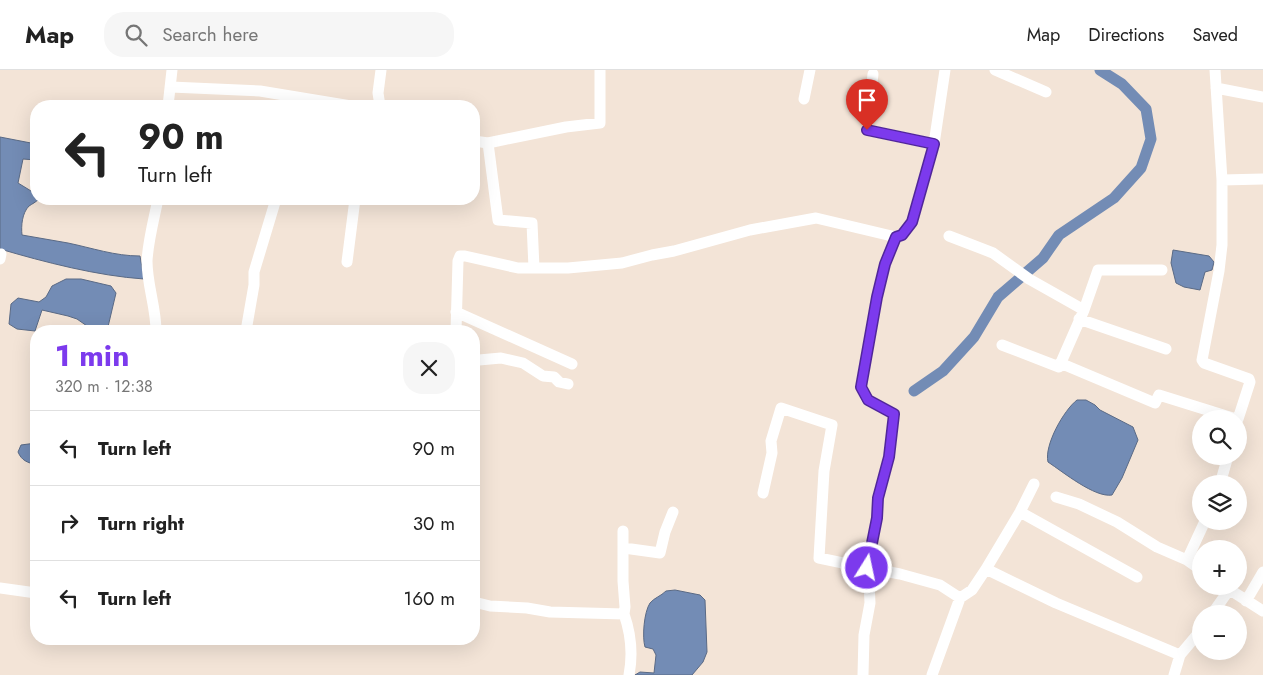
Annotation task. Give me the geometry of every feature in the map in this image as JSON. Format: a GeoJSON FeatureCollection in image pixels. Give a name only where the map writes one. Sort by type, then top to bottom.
{"type":"FeatureCollection","features":[{"type":"Feature","properties":{"kind":"street"},"geometry":{"type":"LineString","coordinates":[[169,100],[172,70]]}},
{"type":"Feature","properties":{"kind":"street"},"geometry":{"type":"LineString","coordinates":[[379,100],[378,93],[381,70]]}},
{"type":"Feature","properties":{"kind":"street"},"geometry":{"type":"LineString","coordinates":[[480,142],[488,143],[566,127],[600,123],[600,70]]}},
{"type":"Feature","properties":{"kind":"street"},"geometry":{"type":"LineString","coordinates":[[804,99],[810,70]]}},
{"type":"Feature","properties":{"kind":"street"},"geometry":{"type":"LineString","coordinates":[[456,325],[458,260],[460,256],[518,268],[568,268],[622,263],[750,230],[816,218],[896,237],[902,235],[912,222],[934,144],[945,70]]}},
{"type":"Feature","properties":{"kind":"street"},"geometry":{"type":"LineString","coordinates":[[995,70],[1046,92]]}},
{"type":"Feature","properties":{"kind":"street"},"geometry":{"type":"LineString","coordinates":[[1215,70],[1222,180],[1222,245],[1218,278],[1202,360],[1204,364],[1249,379],[1250,382],[1240,410]]}},
{"type":"Feature","properties":{"kind":"street"},"geometry":{"type":"LineString","coordinates":[[873,74],[867,130],[934,144]]}},
{"type":"Feature","properties":{"kind":"street"},"geometry":{"type":"LineString","coordinates":[[171,87],[260,91],[290,100]]}},
{"type":"Feature","properties":{"kind":"street"},"geometry":{"type":"LineString","coordinates":[[1216,88],[1263,97]]}},
{"type":"Feature","properties":{"kind":"street"},"geometry":{"type":"LineString","coordinates":[[488,143],[498,220],[532,223],[534,268]]}},
{"type":"Feature","properties":{"kind":"street"},"geometry":{"type":"LineString","coordinates":[[1222,180],[1263,178]]}},
{"type":"Feature","properties":{"kind":"street"},"geometry":{"type":"LineString","coordinates":[[156,325],[156,313],[150,293],[148,261],[157,205]]}},
{"type":"Feature","properties":{"kind":"street"},"geometry":{"type":"LineString","coordinates":[[247,325],[254,285],[254,272],[274,205]]}},
{"type":"Feature","properties":{"kind":"street"},"geometry":{"type":"LineString","coordinates":[[347,262],[355,205]]}},
{"type":"Feature","properties":{"kind":"street"},"geometry":{"type":"LineString","coordinates":[[948,236],[993,253],[1082,314],[1166,349]]}},
{"type":"Feature","properties":{"kind":"street"},"geometry":{"type":"LineString","coordinates":[[863,675],[864,635],[870,603],[867,568],[877,518],[878,498],[889,457],[894,414],[868,400],[861,387],[879,289],[885,264],[896,237]]}},
{"type":"Feature","properties":{"kind":"street"},"geometry":{"type":"LineString","coordinates":[[1002,345],[1059,367],[1082,314],[1098,270],[1162,270]]}},
{"type":"Feature","properties":{"kind":"street"},"geometry":{"type":"LineString","coordinates":[[456,312],[572,364]]}},
{"type":"Feature","properties":{"kind":"street"},"geometry":{"type":"LineString","coordinates":[[480,360],[501,358],[524,363],[543,376],[554,377],[559,382],[568,384]]}},
{"type":"Feature","properties":{"kind":"street"},"geometry":{"type":"LineString","coordinates":[[1060,363],[1155,403],[1158,395],[1207,410]]}},
{"type":"Feature","properties":{"kind":"street"},"geometry":{"type":"LineString","coordinates":[[763,493],[772,453],[771,441],[780,408],[832,425],[824,471],[819,558],[914,577],[940,586],[960,598]]}},
{"type":"Feature","properties":{"kind":"street"},"geometry":{"type":"LineString","coordinates":[[932,675],[960,598],[972,590],[986,569],[1020,512],[1034,484]]}},
{"type":"Feature","properties":{"kind":"street"},"geometry":{"type":"LineString","coordinates":[[1056,497],[1090,509],[1117,522],[1157,547],[1192,564]]}},
{"type":"Feature","properties":{"kind":"street"},"geometry":{"type":"LineString","coordinates":[[624,548],[660,553],[665,532],[673,512]]}},
{"type":"Feature","properties":{"kind":"street"},"geometry":{"type":"LineString","coordinates":[[1020,512],[1137,577]]}},
{"type":"Feature","properties":{"kind":"street"},"geometry":{"type":"LineString","coordinates":[[1186,560],[1201,530]]}},
{"type":"Feature","properties":{"kind":"street"},"geometry":{"type":"LineString","coordinates":[[623,531],[624,614],[628,626],[632,658],[629,675]]}},
{"type":"Feature","properties":{"kind":"street"},"geometry":{"type":"LineString","coordinates":[[986,569],[1056,603],[1180,655]]}},
{"type":"Feature","properties":{"kind":"street"},"geometry":{"type":"LineString","coordinates":[[1246,601],[1263,572]]}},
{"type":"Feature","properties":{"kind":"street"},"geometry":{"type":"LineString","coordinates":[[0,588],[30,592]]}},
{"type":"Feature","properties":{"kind":"street"},"geometry":{"type":"LineString","coordinates":[[1237,595],[1263,611]]}},
{"type":"Feature","properties":{"kind":"street"},"geometry":{"type":"LineString","coordinates":[[480,604],[550,612],[624,614]]}},
{"type":"Feature","properties":{"kind":"street"},"geometry":{"type":"LineString","coordinates":[[1174,675],[1180,655],[1192,641]]}},
{"type":"Feature","properties":{"kind":"water"},"geometry":{"type":"Polygon","coordinates":[[[0,137],[30,143],[30,160],[23,159],[18,183],[30,190],[30,205],[23,216],[22,235],[113,253],[140,256],[144,279],[71,268],[0,249],[0,137]]]}},
{"type":"Feature","properties":{"kind":"water"},"geometry":{"type":"Polygon","coordinates":[[[1173,250],[1209,256],[1214,262],[1212,270],[1205,272],[1200,290],[1184,287],[1176,283],[1171,263],[1173,250]]]}},
{"type":"Feature","properties":{"kind":"water"},"geometry":{"type":"Polygon","coordinates":[[[66,279],[81,279],[111,286],[116,293],[108,325],[86,325],[77,319],[42,310],[37,325],[30,325],[30,330],[17,329],[9,324],[11,304],[18,298],[39,302],[46,297],[52,286],[66,279]]]}},
{"type":"Feature","properties":{"kind":"water"},"geometry":{"type":"Polygon","coordinates":[[[1077,400],[1086,400],[1100,410],[1133,427],[1138,440],[1122,478],[1112,495],[1097,493],[1088,489],[1048,462],[1049,447],[1056,428],[1066,412],[1077,400]]]}},
{"type":"Feature","properties":{"kind":"water"},"geometry":{"type":"Polygon","coordinates":[[[30,444],[30,463],[23,459],[18,452],[21,445],[30,444]]]}},
{"type":"Feature","properties":{"kind":"water"},"geometry":{"type":"Polygon","coordinates":[[[675,590],[700,595],[705,600],[707,652],[703,662],[692,675],[635,675],[640,672],[654,673],[656,655],[653,649],[645,647],[644,643],[644,625],[648,607],[652,601],[666,591],[675,590]]]}},
{"type":"Feature","properties":{"kind":"waterway"},"geometry":{"type":"LineString","coordinates":[[914,391],[943,371],[974,337],[998,297],[1043,258],[1059,235],[1114,198],[1141,168],[1151,139],[1146,109],[1122,84],[1100,70]]}},
{"type":"Feature","properties":{"kind":"route"},"geometry":{"type":"LineString","coordinates":[[867,130],[934,144],[912,222],[902,235],[896,237],[885,264],[877,297],[866,368],[861,387],[868,400],[894,414],[889,457],[878,498],[877,518],[867,568]]}}]}
